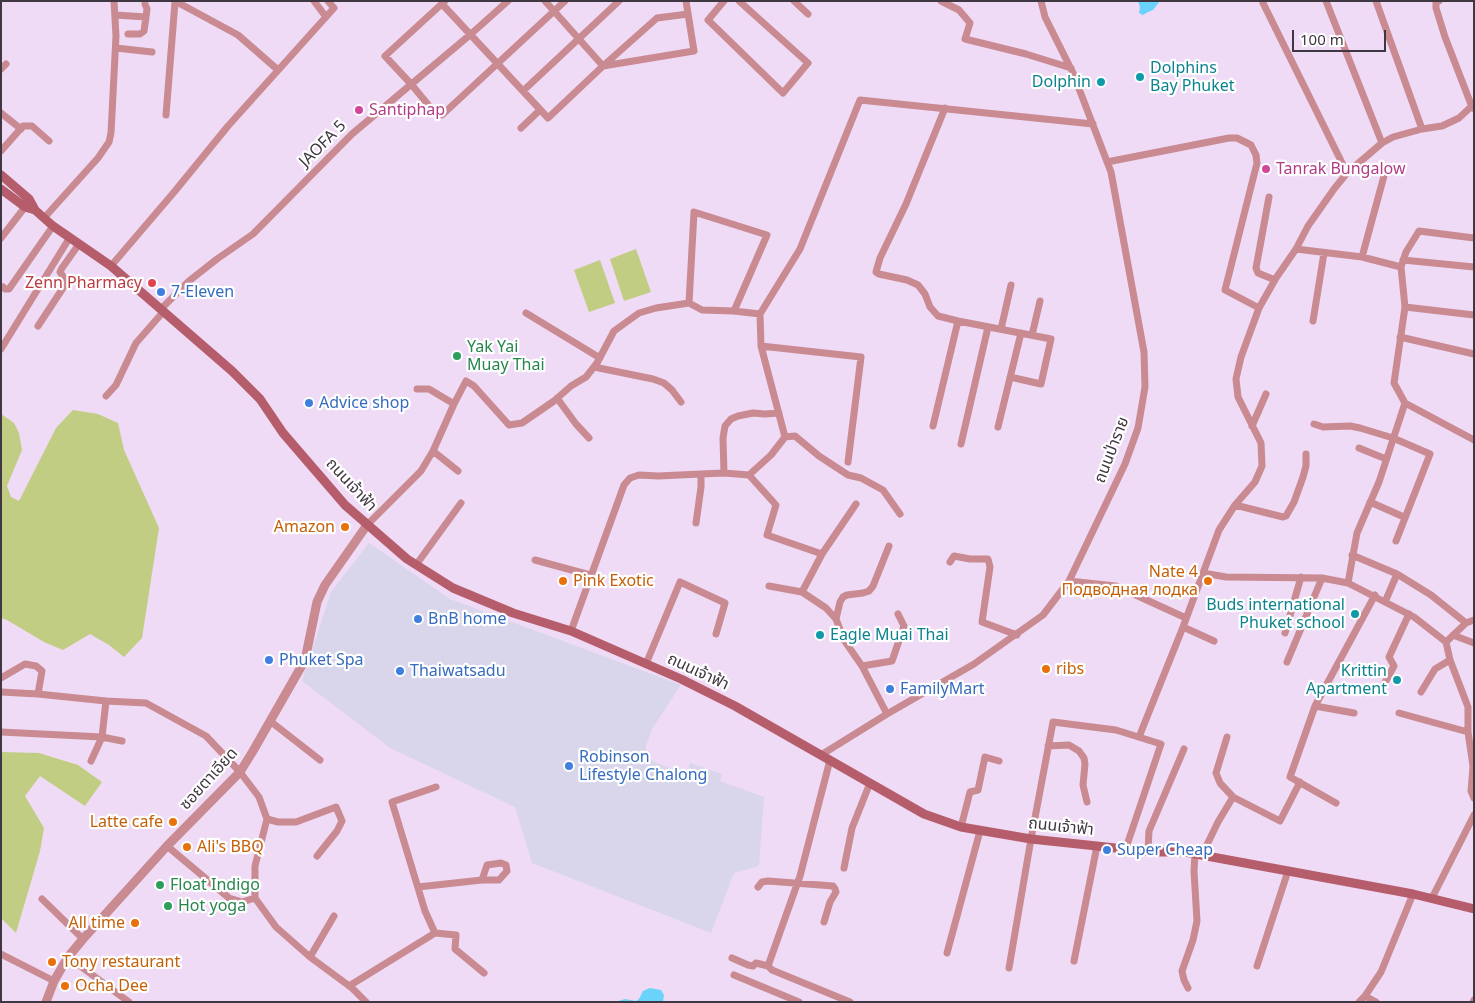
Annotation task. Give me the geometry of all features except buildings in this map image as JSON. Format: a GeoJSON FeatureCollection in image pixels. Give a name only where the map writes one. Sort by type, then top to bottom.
{"type":"FeatureCollection","features":[{"type":"Feature","properties":{"kind":"main road","name":"ถนนเจ้าฟ้า"},"geometry":{"type":"LineString","coordinates":[[1,175],[29,199],[35,210],[53,226],[111,266],[232,371],[260,398],[283,432],[345,505],[407,559],[453,588],[514,613],[571,631],[681,679],[735,706],[924,814],[961,828],[1031,839],[1148,851],[1199,854],[1413,894],[1474,909]]}},
{"type":"Feature","properties":{"kind":"main road","name":"ถนนเจ้าฟ้า"},"geometry":{"type":"LineString","coordinates":[[1,189],[25,207],[35,210]]}},
{"type":"Feature","properties":{"kind":"street"},"geometry":{"type":"LineString","coordinates":[[44,218],[98,158],[109,142],[116,48],[114,1]]}},
{"type":"Feature","properties":{"kind":"street"},"geometry":{"type":"LineString","coordinates":[[166,115],[175,1],[238,35],[278,70]]}},
{"type":"Feature","properties":{"kind":"street"},"geometry":{"type":"LineString","coordinates":[[314,1],[326,17]]}},
{"type":"Feature","properties":{"kind":"street"},"geometry":{"type":"LineString","coordinates":[[111,266],[176,191],[228,126],[334,8],[328,1]]}},
{"type":"Feature","properties":{"kind":"street","name":"JAOFA 5"},"geometry":{"type":"LineString","coordinates":[[106,396],[116,385],[136,343],[162,310],[189,281],[253,234],[352,134],[508,1]]}},
{"type":"Feature","properties":{"kind":"street"},"geometry":{"type":"LineString","coordinates":[[545,1],[603,66]]}},
{"type":"Feature","properties":{"kind":"street"},"geometry":{"type":"LineString","coordinates":[[565,1],[498,64],[442,115],[435,113],[385,56],[444,2],[471,34],[498,64],[523,91],[540,110],[548,118],[657,18],[688,14]]}},
{"type":"Feature","properties":{"kind":"street"},"geometry":{"type":"LineString","coordinates":[[523,91],[619,1]]}},
{"type":"Feature","properties":{"kind":"street"},"geometry":{"type":"LineString","coordinates":[[603,66],[694,51],[686,1]]}},
{"type":"Feature","properties":{"kind":"street"},"geometry":{"type":"LineString","coordinates":[[724,1],[708,20],[783,92],[808,63],[739,1]]}},
{"type":"Feature","properties":{"kind":"street"},"geometry":{"type":"LineString","coordinates":[[794,1],[808,14]]}},
{"type":"Feature","properties":{"kind":"street"},"geometry":{"type":"LineString","coordinates":[[941,1],[959,10],[970,23],[965,38],[1071,68]]}},
{"type":"Feature","properties":{"kind":"street","name":"ถนนป่าราย"},"geometry":{"type":"LineString","coordinates":[[826,757],[887,714],[974,664],[1043,616],[1069,581],[1125,464],[1138,428],[1145,387],[1144,352],[1111,172],[1071,68],[1045,17],[1041,1]]}},
{"type":"Feature","properties":{"kind":"street"},"geometry":{"type":"LineString","coordinates":[[1326,1],[1382,143]]}},
{"type":"Feature","properties":{"kind":"street"},"geometry":{"type":"LineString","coordinates":[[1376,1],[1422,129]]}},
{"type":"Feature","properties":{"kind":"street"},"geometry":{"type":"LineString","coordinates":[[1139,736],[1183,627],[1219,530],[1235,505],[1255,482],[1262,466],[1261,443],[1238,397],[1236,380],[1240,358],[1259,308],[1308,226],[1347,173],[1382,143],[1393,137],[1442,126],[1459,118],[1473,106],[1445,38],[1436,8],[1436,2],[1439,1]]}},
{"type":"Feature","properties":{"kind":"street"},"geometry":{"type":"LineString","coordinates":[[1263,2],[1347,173]]}},
{"type":"Feature","properties":{"kind":"street"},"geometry":{"type":"LineString","coordinates":[[128,34],[144,32],[147,9],[144,4]]}},
{"type":"Feature","properties":{"kind":"street"},"geometry":{"type":"LineString","coordinates":[[116,14],[146,17]]}},
{"type":"Feature","properties":{"kind":"street"},"geometry":{"type":"LineString","coordinates":[[116,48],[152,52]]}},
{"type":"Feature","properties":{"kind":"street"},"geometry":{"type":"LineString","coordinates":[[785,436],[761,346],[760,314],[800,249],[860,100],[1093,124]]}},
{"type":"Feature","properties":{"kind":"street"},"geometry":{"type":"LineString","coordinates":[[945,108],[906,204],[880,258],[876,272],[918,284],[925,294],[930,307],[938,316],[958,322],[1051,339],[1041,384],[1010,377]]}},
{"type":"Feature","properties":{"kind":"street"},"geometry":{"type":"LineString","coordinates":[[521,128],[540,110]]}},
{"type":"Feature","properties":{"kind":"street"},"geometry":{"type":"LineString","coordinates":[[1,113],[21,129]]}},
{"type":"Feature","properties":{"kind":"street"},"geometry":{"type":"LineString","coordinates":[[1,152],[24,126],[32,126],[49,141]]}},
{"type":"Feature","properties":{"kind":"street"},"geometry":{"type":"LineString","coordinates":[[1106,162],[1229,138],[1237,138],[1251,145],[1256,154],[1257,163],[1225,290],[1259,308]]}},
{"type":"Feature","properties":{"kind":"street"},"geometry":{"type":"LineString","coordinates":[[1362,257],[1384,176]]}},
{"type":"Feature","properties":{"kind":"street"},"geometry":{"type":"LineString","coordinates":[[1269,197],[1256,268],[1258,272],[1274,280]]}},
{"type":"Feature","properties":{"kind":"street"},"geometry":{"type":"LineString","coordinates":[[1,238],[25,207]]}},
{"type":"Feature","properties":{"kind":"street"},"geometry":{"type":"LineString","coordinates":[[689,303],[694,212],[767,235],[734,311]]}},
{"type":"Feature","properties":{"kind":"street"},"geometry":{"type":"LineString","coordinates":[[3,287],[9,289],[53,226]]}},
{"type":"Feature","properties":{"kind":"street"},"geometry":{"type":"LineString","coordinates":[[1474,238],[1419,231],[1406,252],[1402,264],[1404,307],[1394,383],[1405,404],[1474,440]]}},
{"type":"Feature","properties":{"kind":"street"},"geometry":{"type":"LineString","coordinates":[[1,349],[70,237]]}},
{"type":"Feature","properties":{"kind":"street"},"geometry":{"type":"LineString","coordinates":[[38,326],[64,285],[66,281],[60,272],[79,244]]}},
{"type":"Feature","properties":{"kind":"street"},"geometry":{"type":"LineString","coordinates":[[1296,249],[1402,264],[1474,267]]}},
{"type":"Feature","properties":{"kind":"street"},"geometry":{"type":"LineString","coordinates":[[1312,322],[1324,253]]}},
{"type":"Feature","properties":{"kind":"street"},"geometry":{"type":"LineString","coordinates":[[1000,329],[1010,285]]}},
{"type":"Feature","properties":{"kind":"street"},"geometry":{"type":"LineString","coordinates":[[1032,336],[1040,301]]}},
{"type":"Feature","properties":{"kind":"street"},"geometry":{"type":"LineString","coordinates":[[367,525],[420,471],[433,451],[466,381],[474,386],[509,425],[522,423],[571,386],[586,378],[600,358],[614,331],[639,313],[656,308],[689,303],[702,310],[760,314]]}},
{"type":"Feature","properties":{"kind":"street"},"geometry":{"type":"LineString","coordinates":[[1404,307],[1474,315]]}},
{"type":"Feature","properties":{"kind":"street"},"geometry":{"type":"LineString","coordinates":[[526,313],[600,358]]}},
{"type":"Feature","properties":{"kind":"street"},"geometry":{"type":"LineString","coordinates":[[933,426],[958,322]]}},
{"type":"Feature","properties":{"kind":"street"},"geometry":{"type":"LineString","coordinates":[[961,444],[988,327]]}},
{"type":"Feature","properties":{"kind":"street"},"geometry":{"type":"LineString","coordinates":[[998,427],[1020,333]]}},
{"type":"Feature","properties":{"kind":"street"},"geometry":{"type":"LineString","coordinates":[[1400,337],[1474,354]]}},
{"type":"Feature","properties":{"kind":"street"},"geometry":{"type":"LineString","coordinates":[[761,346],[861,357],[848,462]]}},
{"type":"Feature","properties":{"kind":"street"},"geometry":{"type":"LineString","coordinates":[[594,367],[664,383],[681,402]]}},
{"type":"Feature","properties":{"kind":"street"},"geometry":{"type":"LineString","coordinates":[[417,389],[429,389],[454,404]]}},
{"type":"Feature","properties":{"kind":"street"},"geometry":{"type":"LineString","coordinates":[[1252,426],[1266,394]]}},
{"type":"Feature","properties":{"kind":"street"},"geometry":{"type":"LineString","coordinates":[[557,398],[589,438]]}},
{"type":"Feature","properties":{"kind":"street"},"geometry":{"type":"LineString","coordinates":[[1348,583],[1357,533],[1379,482],[1405,404]]}},
{"type":"Feature","properties":{"kind":"street"},"geometry":{"type":"LineString","coordinates":[[724,473],[723,438],[725,426],[731,419],[754,413],[779,413]]}},
{"type":"Feature","properties":{"kind":"street"},"geometry":{"type":"LineString","coordinates":[[1314,424],[1322,427],[1350,426],[1360,428],[1393,438],[1430,454],[1404,516],[1396,541]]}},
{"type":"Feature","properties":{"kind":"street"},"geometry":{"type":"LineString","coordinates":[[749,475],[770,455],[785,436]]}},
{"type":"Feature","properties":{"kind":"street"},"geometry":{"type":"LineString","coordinates":[[785,436],[795,436],[819,456],[848,475],[861,478],[884,490],[900,514]]}},
{"type":"Feature","properties":{"kind":"street"},"geometry":{"type":"LineString","coordinates":[[1359,448],[1386,459]]}},
{"type":"Feature","properties":{"kind":"street"},"geometry":{"type":"LineString","coordinates":[[433,451],[458,471]]}},
{"type":"Feature","properties":{"kind":"street"},"geometry":{"type":"LineString","coordinates":[[1235,505],[1283,517],[1286,516],[1294,502],[1303,477],[1306,466],[1306,454]]}},
{"type":"Feature","properties":{"kind":"street"},"geometry":{"type":"LineString","coordinates":[[571,631],[624,485],[630,478],[639,475],[724,473],[749,475],[776,505],[767,535],[822,554]]}},
{"type":"Feature","properties":{"kind":"street"},"geometry":{"type":"LineString","coordinates":[[696,523],[701,474]]}},
{"type":"Feature","properties":{"kind":"street"},"geometry":{"type":"LineString","coordinates":[[1370,502],[1404,516]]}},
{"type":"Feature","properties":{"kind":"street"},"geometry":{"type":"LineString","coordinates":[[416,565],[462,503]]}},
{"type":"Feature","properties":{"kind":"street"},"geometry":{"type":"LineString","coordinates":[[802,592],[822,554],[856,504]]}},
{"type":"Feature","properties":{"kind":"street","name":"ซอยตาเอียด"},"geometry":{"type":"LineString","coordinates":[[46,1002],[54,981],[68,957],[83,939],[168,846],[240,772],[305,660],[318,602],[325,586],[367,525]]}},
{"type":"Feature","properties":{"kind":"street"},"geometry":{"type":"LineString","coordinates":[[836,619],[843,597],[863,593],[873,586],[889,546]]}},
{"type":"Feature","properties":{"kind":"street"},"geometry":{"type":"LineString","coordinates":[[1352,555],[1397,574],[1431,595],[1466,623]]}},
{"type":"Feature","properties":{"kind":"street"},"geometry":{"type":"LineString","coordinates":[[950,562],[954,556],[970,559],[988,559],[990,567],[982,622],[1017,635]]}},
{"type":"Feature","properties":{"kind":"street"},"geometry":{"type":"LineString","coordinates":[[534,560],[590,575]]}},
{"type":"Feature","properties":{"kind":"street"},"geometry":{"type":"LineString","coordinates":[[1203,573],[1226,577],[1322,578],[1348,583],[1409,614],[1446,642],[1450,660],[1471,706],[1468,732],[1473,766],[1471,791],[1474,798]]}},
{"type":"Feature","properties":{"kind":"street"},"geometry":{"type":"LineString","coordinates":[[1385,602],[1397,574]]}},
{"type":"Feature","properties":{"kind":"street"},"geometry":{"type":"LineString","coordinates":[[1285,633],[1301,577]]}},
{"type":"Feature","properties":{"kind":"street"},"geometry":{"type":"LineString","coordinates":[[1287,662],[1322,578]]}},
{"type":"Feature","properties":{"kind":"street"},"geometry":{"type":"LineString","coordinates":[[1069,581],[1116,586],[1186,618]]}},
{"type":"Feature","properties":{"kind":"street"},"geometry":{"type":"LineString","coordinates":[[646,664],[680,582],[725,603],[716,634]]}},
{"type":"Feature","properties":{"kind":"street"},"geometry":{"type":"LineString","coordinates":[[769,586],[802,592],[826,608],[836,619],[844,640],[862,666],[887,714]]}},
{"type":"Feature","properties":{"kind":"street"},"geometry":{"type":"LineString","coordinates":[[1336,804],[1290,777],[1315,706],[1374,595]]}},
{"type":"Feature","properties":{"kind":"street"},"geometry":{"type":"LineString","coordinates":[[862,666],[892,661],[904,626],[898,614]]}},
{"type":"Feature","properties":{"kind":"street"},"geometry":{"type":"LineString","coordinates":[[1383,686],[1394,666],[1389,657],[1409,614]]}},
{"type":"Feature","properties":{"kind":"street"},"geometry":{"type":"LineString","coordinates":[[1446,642],[1466,623],[1474,620]]}},
{"type":"Feature","properties":{"kind":"street"},"geometry":{"type":"LineString","coordinates":[[1183,627],[1214,641]]}},
{"type":"Feature","properties":{"kind":"street"},"geometry":{"type":"LineString","coordinates":[[1453,635],[1474,643]]}},
{"type":"Feature","properties":{"kind":"street"},"geometry":{"type":"LineString","coordinates":[[1421,692],[1435,668],[1450,660]]}},
{"type":"Feature","properties":{"kind":"street"},"geometry":{"type":"LineString","coordinates":[[1,678],[25,664],[36,666],[42,671],[38,694]]}},
{"type":"Feature","properties":{"kind":"street"},"geometry":{"type":"LineString","coordinates":[[1,692],[146,703],[206,736],[240,772],[259,798],[267,819],[255,866],[255,898],[276,927],[366,1002]]}},
{"type":"Feature","properties":{"kind":"street"},"geometry":{"type":"LineString","coordinates":[[91,761],[102,737],[106,701]]}},
{"type":"Feature","properties":{"kind":"street"},"geometry":{"type":"LineString","coordinates":[[1315,706],[1354,713]]}},
{"type":"Feature","properties":{"kind":"street"},"geometry":{"type":"LineString","coordinates":[[1399,713],[1468,732]]}},
{"type":"Feature","properties":{"kind":"street"},"geometry":{"type":"LineString","coordinates":[[270,721],[320,760]]}},
{"type":"Feature","properties":{"kind":"street"},"geometry":{"type":"LineString","coordinates":[[1009,968],[1053,722],[1116,730],[1161,744],[1126,848]]}},
{"type":"Feature","properties":{"kind":"street"},"geometry":{"type":"LineString","coordinates":[[1,732],[102,737],[122,741]]}},
{"type":"Feature","properties":{"kind":"street"},"geometry":{"type":"LineString","coordinates":[[1227,737],[1216,773],[1220,783],[1233,797],[1280,822],[1300,782]]}},
{"type":"Feature","properties":{"kind":"street"},"geometry":{"type":"LineString","coordinates":[[1048,746],[1069,745],[1080,751],[1085,764],[1083,786],[1087,802]]}},
{"type":"Feature","properties":{"kind":"street"},"geometry":{"type":"LineString","coordinates":[[1148,851],[1149,831],[1184,749]]}},
{"type":"Feature","properties":{"kind":"street"},"geometry":{"type":"LineString","coordinates":[[768,966],[798,883],[826,757]]}},
{"type":"Feature","properties":{"kind":"street"},"geometry":{"type":"LineString","coordinates":[[961,828],[970,792],[978,790],[985,757],[999,761]]}},
{"type":"Feature","properties":{"kind":"street"},"geometry":{"type":"LineString","coordinates":[[844,868],[852,828],[870,783]]}},
{"type":"Feature","properties":{"kind":"street"},"geometry":{"type":"LineString","coordinates":[[435,933],[425,911],[392,802],[436,787]]}},
{"type":"Feature","properties":{"kind":"street"},"geometry":{"type":"LineString","coordinates":[[1188,988],[1182,971],[1193,940],[1197,921],[1194,871],[1199,854],[1233,797]]}},
{"type":"Feature","properties":{"kind":"street"},"geometry":{"type":"LineString","coordinates":[[267,819],[278,822],[296,822],[336,807],[342,821],[337,831],[318,856]]}},
{"type":"Feature","properties":{"kind":"street"},"geometry":{"type":"LineString","coordinates":[[1432,898],[1474,815]]}},
{"type":"Feature","properties":{"kind":"street"},"geometry":{"type":"LineString","coordinates":[[948,953],[980,831]]}},
{"type":"Feature","properties":{"kind":"street"},"geometry":{"type":"LineString","coordinates":[[168,846],[229,898],[242,902],[255,898]]}},
{"type":"Feature","properties":{"kind":"street"},"geometry":{"type":"LineString","coordinates":[[1074,960],[1097,846]]}},
{"type":"Feature","properties":{"kind":"street"},"geometry":{"type":"LineString","coordinates":[[1257,966],[1288,871]]}},
{"type":"Feature","properties":{"kind":"street"},"geometry":{"type":"LineString","coordinates":[[418,887],[482,880]]}},
{"type":"Feature","properties":{"kind":"street"},"geometry":{"type":"LineString","coordinates":[[758,887],[762,882],[768,880],[835,887],[836,892],[830,902],[824,922]]}},
{"type":"Feature","properties":{"kind":"street"},"geometry":{"type":"LineString","coordinates":[[1359,1002],[1382,972],[1413,894]]}},
{"type":"Feature","properties":{"kind":"street"},"geometry":{"type":"LineString","coordinates":[[42,899],[83,939]]}},
{"type":"Feature","properties":{"kind":"street"},"geometry":{"type":"LineString","coordinates":[[310,957],[334,916]]}},
{"type":"Feature","properties":{"kind":"street"},"geometry":{"type":"LineString","coordinates":[[349,986],[435,933],[456,935],[455,949],[484,973]]}},
{"type":"Feature","properties":{"kind":"street"},"geometry":{"type":"LineString","coordinates":[[1,954],[54,981]]}},
{"type":"Feature","properties":{"kind":"street"},"geometry":{"type":"LineString","coordinates":[[68,957],[130,1002]]}},
{"type":"Feature","properties":{"kind":"street"},"geometry":{"type":"LineString","coordinates":[[732,958],[748,966],[753,966],[756,963],[768,966],[772,970],[850,1002]]}},
{"type":"Feature","properties":{"kind":"street"},"geometry":{"type":"LineString","coordinates":[[734,975],[799,1002]]}},
{"type":"Feature","properties":{"kind":"street"},"geometry":{"type":"LineString","coordinates":[[1365,996],[1376,1002]]}},
{"type":"Feature","properties":{"kind":"shaded area"},"geometry":{"type":"Polygon","coordinates":[[[369,543],[450,599],[681,685],[652,729],[646,746],[646,751],[650,758],[654,762],[686,774],[690,763],[722,774],[720,781],[764,797],[759,866],[734,873],[711,933],[532,863],[515,807],[390,748],[302,681],[331,592],[369,543]]]}},
{"type":"Feature","properties":{"kind":"green space"},"geometry":{"type":"Polygon","coordinates":[[[636,249],[651,292],[624,301],[610,259],[636,249]]]}},
{"type":"Feature","properties":{"kind":"green space"},"geometry":{"type":"Polygon","coordinates":[[[600,260],[615,303],[589,312],[574,270],[600,260]]]}},
{"type":"Feature","properties":{"kind":"green space"},"geometry":{"type":"Polygon","coordinates":[[[73,410],[98,414],[118,423],[124,450],[159,528],[142,638],[124,657],[109,645],[90,634],[63,650],[44,642],[1,618],[1,414],[14,423],[19,433],[22,450],[7,486],[11,497],[19,501],[56,428],[73,410]]]}},
{"type":"Feature","properties":{"kind":"green space"},"geometry":{"type":"Polygon","coordinates":[[[1,752],[39,753],[78,765],[102,782],[85,806],[40,776],[25,796],[44,828],[40,851],[16,933],[1,918],[1,752]]]}},
{"type":"Feature","properties":{"kind":"water"},"geometry":{"type":"Polygon","coordinates":[[[1138,1],[1160,1],[1153,10],[1143,15],[1139,13],[1138,1]]]}},
{"type":"Feature","properties":{"kind":"water"},"geometry":{"type":"Polygon","coordinates":[[[650,988],[661,990],[664,995],[663,1002],[615,1002],[625,999],[636,1001],[643,991],[650,988]]]}},
{"type":"Feature","properties":{"kind":"place","name":"Dolphins Bay Phuket"},"geometry":{"type":"Point","coordinates":[1140,77]}},
{"type":"Feature","properties":{"kind":"place","name":"Dolphin"},"geometry":{"type":"Point","coordinates":[1101,82]}},
{"type":"Feature","properties":{"kind":"place","name":"Santiphap"},"geometry":{"type":"Point","coordinates":[359,110]}},
{"type":"Feature","properties":{"kind":"place","name":"Tanrak Bungalow"},"geometry":{"type":"Point","coordinates":[1266,169]}},
{"type":"Feature","properties":{"kind":"place","name":"Zenn Pharmacy"},"geometry":{"type":"Point","coordinates":[152,283]}},
{"type":"Feature","properties":{"kind":"place","name":"7-Eleven"},"geometry":{"type":"Point","coordinates":[161,292]}},
{"type":"Feature","properties":{"kind":"place","name":"Yak Yai Muay Thai"},"geometry":{"type":"Point","coordinates":[457,356]}},
{"type":"Feature","properties":{"kind":"place","name":"Advice shop"},"geometry":{"type":"Point","coordinates":[309,403]}},
{"type":"Feature","properties":{"kind":"place","name":"Amazon"},"geometry":{"type":"Point","coordinates":[345,527]}},
{"type":"Feature","properties":{"kind":"place","name":"Pink Exotic"},"geometry":{"type":"Point","coordinates":[563,581]}},
{"type":"Feature","properties":{"kind":"place","name":"Nate 4 Подводная лодка"},"geometry":{"type":"Point","coordinates":[1208,581]}},
{"type":"Feature","properties":{"kind":"place","name":"Buds international Phuket school"},"geometry":{"type":"Point","coordinates":[1355,614]}},
{"type":"Feature","properties":{"kind":"place","name":"BnB home"},"geometry":{"type":"Point","coordinates":[418,619]}},
{"type":"Feature","properties":{"kind":"place","name":"Eagle Muai Thai"},"geometry":{"type":"Point","coordinates":[820,635]}},
{"type":"Feature","properties":{"kind":"place","name":"Phuket Spa"},"geometry":{"type":"Point","coordinates":[269,660]}},
{"type":"Feature","properties":{"kind":"place","name":"ribs"},"geometry":{"type":"Point","coordinates":[1046,669]}},
{"type":"Feature","properties":{"kind":"place","name":"Thaiwatsadu"},"geometry":{"type":"Point","coordinates":[400,671]}},
{"type":"Feature","properties":{"kind":"place","name":"Krittin Apartment"},"geometry":{"type":"Point","coordinates":[1397,680]}},
{"type":"Feature","properties":{"kind":"place","name":"FamilyMart"},"geometry":{"type":"Point","coordinates":[890,689]}},
{"type":"Feature","properties":{"kind":"place","name":"Robinson Lifestyle Chalong"},"geometry":{"type":"Point","coordinates":[569,766]}},
{"type":"Feature","properties":{"kind":"place","name":"Latte cafe"},"geometry":{"type":"Point","coordinates":[173,822]}},
{"type":"Feature","properties":{"kind":"place","name":"Ali's BBQ"},"geometry":{"type":"Point","coordinates":[187,847]}},
{"type":"Feature","properties":{"kind":"place","name":"Super Cheap"},"geometry":{"type":"Point","coordinates":[1107,850]}},
{"type":"Feature","properties":{"kind":"place","name":"Float Indigo"},"geometry":{"type":"Point","coordinates":[160,885]}},
{"type":"Feature","properties":{"kind":"place","name":"Hot yoga"},"geometry":{"type":"Point","coordinates":[168,906]}},
{"type":"Feature","properties":{"kind":"place","name":"All time"},"geometry":{"type":"Point","coordinates":[135,923]}},
{"type":"Feature","properties":{"kind":"place","name":"Tony restaurant"},"geometry":{"type":"Point","coordinates":[52,962]}},
{"type":"Feature","properties":{"kind":"place","name":"Ocha Dee"},"geometry":{"type":"Point","coordinates":[65,986]}}]}
